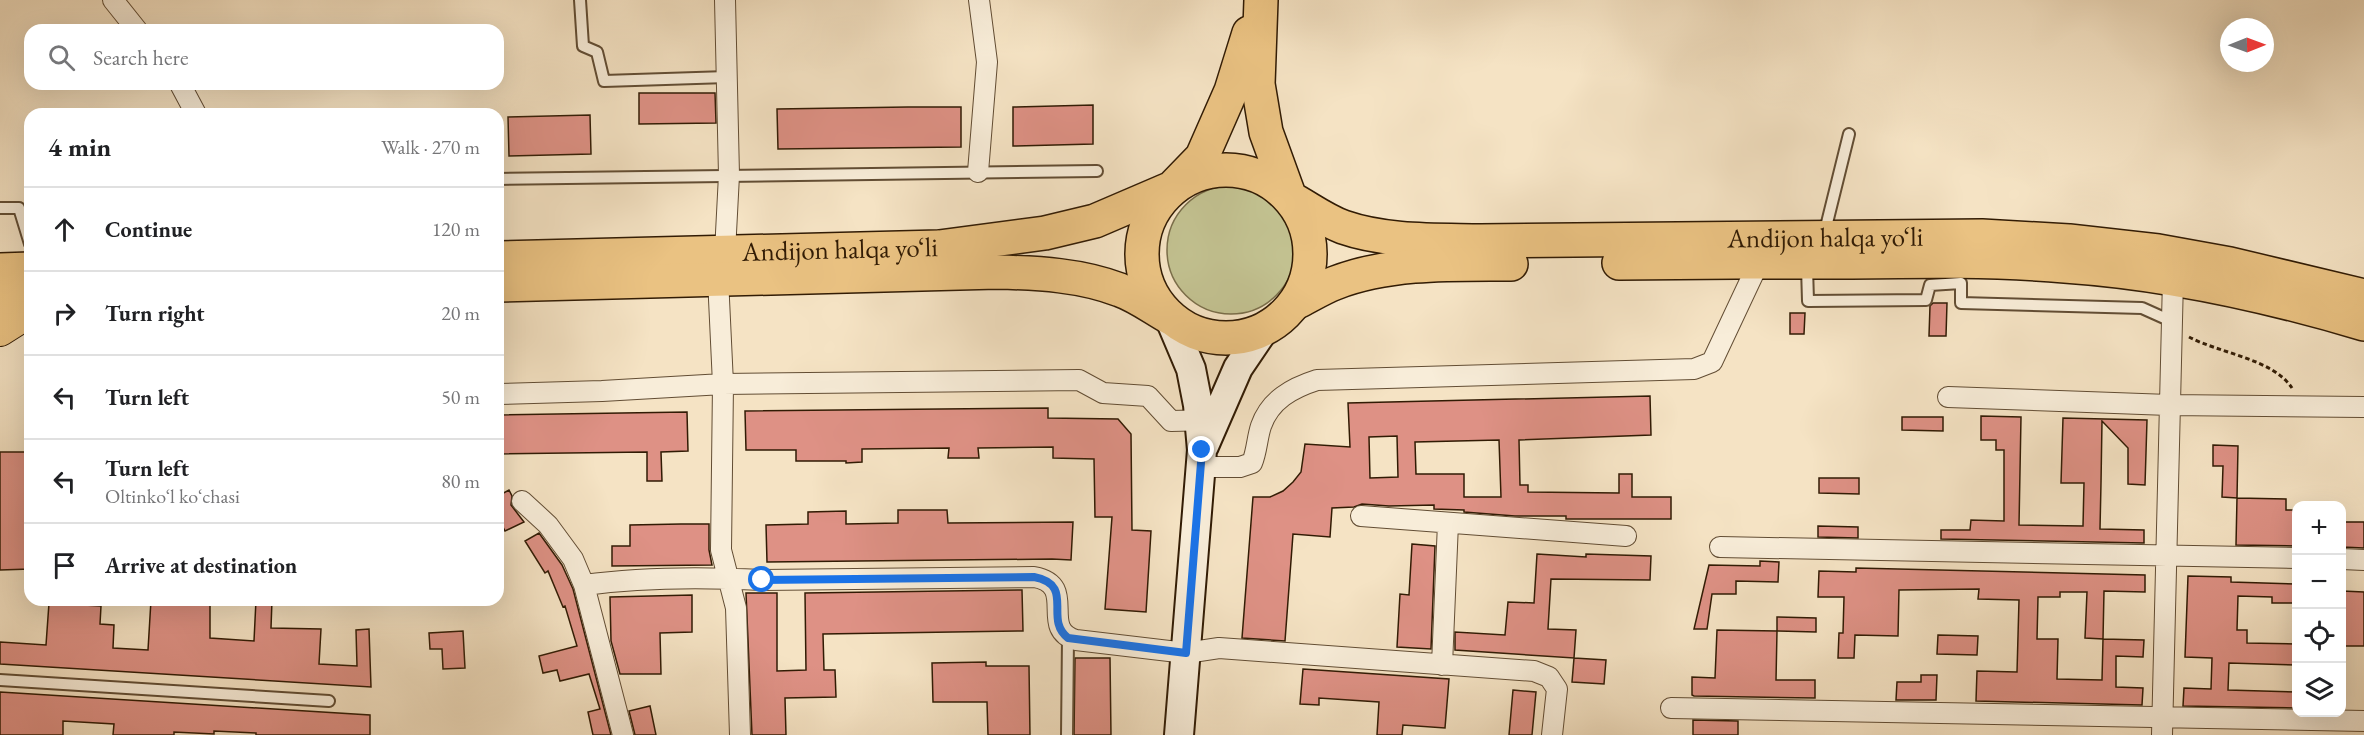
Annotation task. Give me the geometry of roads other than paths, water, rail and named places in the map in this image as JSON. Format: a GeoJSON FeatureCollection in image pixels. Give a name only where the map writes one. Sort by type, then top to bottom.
{"type":"FeatureCollection","features":[{"type":"Feature","properties":{"kind":"highway"},"geometry":{"type":"LineString","coordinates":[[1260,0],[1258,84],[1266,132],[1290,198],[1304,222],[1311,249],[1308,276],[1297,302],[1282,318],[1263,331],[1239,338],[1214,338],[1189,331],[1168,317],[1151,294],[1142,266],[1143,237],[1154,210],[1202,157],[1211,139],[1231,91],[1260,0]]}},
{"type":"Feature","properties":{"kind":"highway"},"geometry":{"type":"LineString","coordinates":[[1172,188],[1195,175],[1229,170],[1246,172],[1270,181],[1290,198]]}},
{"type":"Feature","properties":{"kind":"highway","name":"Andijon halqa yo‘li"},"geometry":{"type":"LineString","coordinates":[[504,284],[939,247],[1045,233],[1095,221],[1172,188]]}},
{"type":"Feature","properties":{"kind":"highway","name":"Andijon halqa yo‘li"},"geometry":{"type":"LineString","coordinates":[[1290,198],[1341,226],[1371,235],[1481,242],[1815,250],[2067,266],[2173,279],[2304,306],[2364,324]]}},
{"type":"Feature","properties":{"kind":"highway","name":"Andijon halqa yo‘li"},"geometry":{"type":"LineString","coordinates":[[1297,302],[1336,283],[1376,273],[1427,265],[1759,262],[1815,250],[1982,236],[2069,241],[2158,251],[2219,262],[2364,296]]}},
{"type":"Feature","properties":{"kind":"highway","name":"Andijon halqa yo‘li"},"geometry":{"type":"LineString","coordinates":[[504,258],[1041,273],[1074,277],[1122,290],[1168,317]]}},
{"type":"Feature","properties":{"kind":"highway"},"geometry":{"type":"LineString","coordinates":[[0,270],[24,269]]}},
{"type":"Feature","properties":{"kind":"highway"},"geometry":{"type":"LineString","coordinates":[[0,297],[24,296]]}},
{"type":"Feature","properties":{"kind":"main road"},"geometry":{"type":"LineString","coordinates":[[0,330],[24,314]]}},
{"type":"Feature","properties":{"kind":"main road"},"geometry":{"type":"LineString","coordinates":[[1168,317],[1191,369],[1207,420]]}},
{"type":"Feature","properties":{"kind":"main road"},"geometry":{"type":"LineString","coordinates":[[1179,735],[1201,459],[1207,420],[1263,331]]}},
{"type":"Feature","properties":{"kind":"street"},"geometry":{"type":"LineString","coordinates":[[725,0],[729,176],[722,265],[721,550],[736,608],[740,735]]}},
{"type":"Feature","properties":{"kind":"street"},"geometry":{"type":"LineString","coordinates":[[978,172],[987,62],[979,0]]}},
{"type":"Feature","properties":{"kind":"street"},"geometry":{"type":"LineString","coordinates":[[124,4],[134,24]]}},
{"type":"Feature","properties":{"kind":"street"},"geometry":{"type":"LineString","coordinates":[[183,90],[193,108]]}},
{"type":"Feature","properties":{"kind":"street"},"geometry":{"type":"LineString","coordinates":[[1201,459],[1240,467],[1252,463],[1261,425],[1276,400],[1295,387],[1317,380],[1694,369],[1712,362],[1759,262]]}},
{"type":"Feature","properties":{"kind":"street"},"geometry":{"type":"LineString","coordinates":[[2162,726],[2173,279]]}},
{"type":"Feature","properties":{"kind":"street"},"geometry":{"type":"LineString","coordinates":[[504,394],[723,384],[1079,380],[1102,393],[1148,396],[1171,421],[1207,420]]}},
{"type":"Feature","properties":{"kind":"street"},"geometry":{"type":"LineString","coordinates":[[1948,397],[2169,405],[2364,407]]}},
{"type":"Feature","properties":{"kind":"street"},"geometry":{"type":"LineString","coordinates":[[522,501],[548,525],[573,560],[584,585],[623,735]]}},
{"type":"Feature","properties":{"kind":"street"},"geometry":{"type":"LineString","coordinates":[[1361,516],[1626,536]]}},
{"type":"Feature","properties":{"kind":"street"},"geometry":{"type":"LineString","coordinates":[[1442,665],[1448,523]]}},
{"type":"Feature","properties":{"kind":"street"},"geometry":{"type":"LineString","coordinates":[[1720,547],[2292,558]]}},
{"type":"Feature","properties":{"kind":"street"},"geometry":{"type":"LineString","coordinates":[[2346,559],[2364,560]]}},
{"type":"Feature","properties":{"kind":"street"},"geometry":{"type":"LineString","coordinates":[[584,585],[611,581],[728,578],[762,580],[1034,577],[1047,579],[1055,587],[1058,624],[1068,638],[1186,653],[1219,648],[1534,671],[1549,677],[1557,689],[1552,735]]}},
{"type":"Feature","properties":{"kind":"street"},"geometry":{"type":"LineString","coordinates":[[1671,708],[2162,726],[2364,721]]}},
{"type":"Feature","properties":{"kind":"lane"},"geometry":{"type":"LineString","coordinates":[[580,0],[583,46],[597,52],[604,81],[727,76]]}},
{"type":"Feature","properties":{"kind":"lane"},"geometry":{"type":"LineString","coordinates":[[1849,134],[1815,250],[1808,301],[1926,300],[1930,285],[1961,283],[1961,303],[2142,308],[2171,325]]}},
{"type":"Feature","properties":{"kind":"lane"},"geometry":{"type":"LineString","coordinates":[[504,179],[1097,171]]}},
{"type":"Feature","properties":{"kind":"lane"},"geometry":{"type":"LineString","coordinates":[[0,208],[19,208],[24,224]]}},
{"type":"Feature","properties":{"kind":"lane"},"geometry":{"type":"LineString","coordinates":[[1067,735],[1068,638]]}},
{"type":"Feature","properties":{"kind":"lane"},"geometry":{"type":"LineString","coordinates":[[0,680],[329,701]]}}]}
